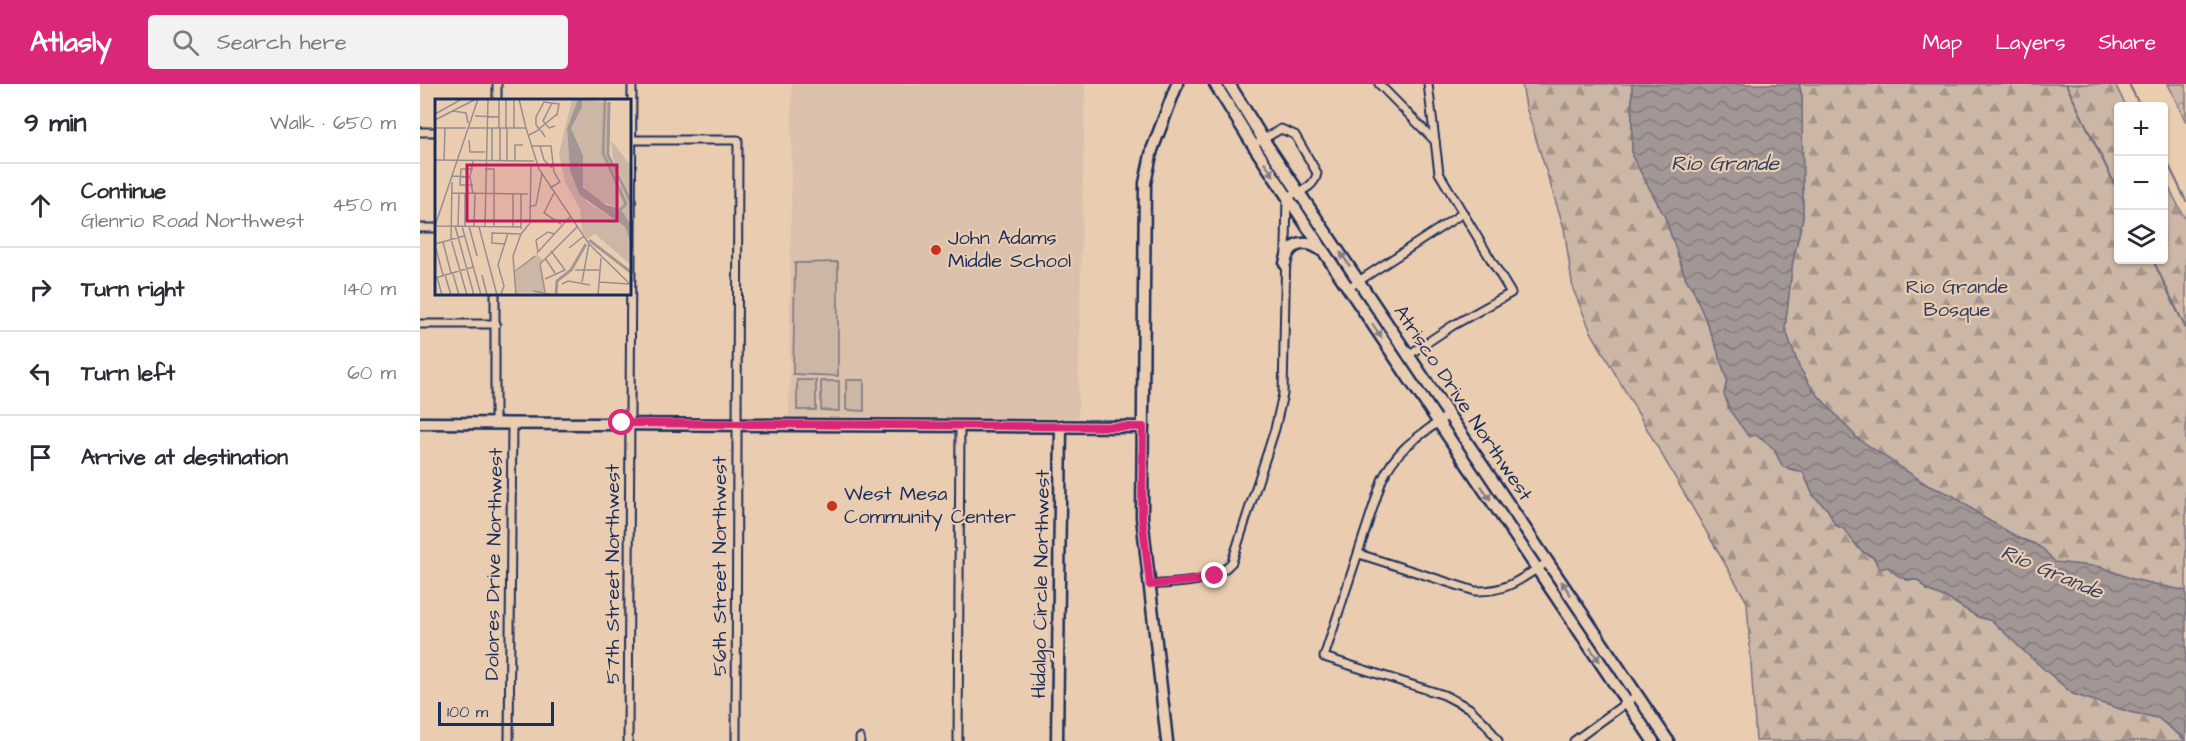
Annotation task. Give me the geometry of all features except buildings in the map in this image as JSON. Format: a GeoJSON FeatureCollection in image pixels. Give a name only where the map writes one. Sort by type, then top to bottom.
{"type":"FeatureCollection","features":[{"type":"Feature","properties":{"kind":"street","name":"57th Street Northwest"},"geometry":{"type":"LineString","coordinates":[[632,84],[632,99]]}},
{"type":"Feature","properties":{"kind":"street"},"geometry":{"type":"LineString","coordinates":[[1167,741],[1142,517],[1145,183],[1152,150],[1177,84]]}},
{"type":"Feature","properties":{"kind":"street","name":"Atrisco Drive Northwest"},"geometry":{"type":"LineString","coordinates":[[1215,84],[1324,252],[1653,741]]}},
{"type":"Feature","properties":{"kind":"street","name":"Atrisco Drive Northwest"},"geometry":{"type":"LineString","coordinates":[[1229,84],[1263,139],[1668,741]]}},
{"type":"Feature","properties":{"kind":"street"},"geometry":{"type":"LineString","coordinates":[[1379,84],[1435,141]]}},
{"type":"Feature","properties":{"kind":"street"},"geometry":{"type":"LineString","coordinates":[[1398,362],[1452,326],[1511,293],[1439,173],[1428,84]]}},
{"type":"Feature","properties":{"kind":"street"},"geometry":{"type":"LineString","coordinates":[[1150,585],[1208,578],[1225,570],[1234,557],[1275,429],[1283,394],[1285,358],[1287,196],[1300,192],[1313,183],[1317,173],[1295,135],[1281,129],[1253,145]]}},
{"type":"Feature","properties":{"kind":"street","name":"56th Street Northwest"},"geometry":{"type":"LineString","coordinates":[[632,140],[738,140],[736,741]]}},
{"type":"Feature","properties":{"kind":"street"},"geometry":{"type":"LineString","coordinates":[[1348,288],[1463,213]]}},
{"type":"Feature","properties":{"kind":"street"},"geometry":{"type":"LineString","coordinates":[[1285,264],[1289,251],[1301,243],[1311,244],[1324,252]]}},
{"type":"Feature","properties":{"kind":"street","name":"Dolores Drive Northwest"},"geometry":{"type":"LineString","coordinates":[[495,296],[495,423]]}},
{"type":"Feature","properties":{"kind":"street","name":"57th Street Northwest"},"geometry":{"type":"LineString","coordinates":[[628,741],[630,296]]}},
{"type":"Feature","properties":{"kind":"street"},"geometry":{"type":"LineString","coordinates":[[420,324],[495,324]]}},
{"type":"Feature","properties":{"kind":"street"},"geometry":{"type":"LineString","coordinates":[[1448,415],[1402,448],[1389,467],[1324,657],[1444,695],[1469,708],[1486,724],[1498,741]]}},
{"type":"Feature","properties":{"kind":"street"},"geometry":{"type":"LineString","coordinates":[[420,423],[1143,427]]}},
{"type":"Feature","properties":{"kind":"street","name":"Dolores Drive Northwest"},"geometry":{"type":"LineString","coordinates":[[509,741],[512,423]]}},
{"type":"Feature","properties":{"kind":"street"},"geometry":{"type":"LineString","coordinates":[[958,741],[960,425]]}},
{"type":"Feature","properties":{"kind":"street","name":"Hidalgo Circle Northwest"},"geometry":{"type":"LineString","coordinates":[[1057,741],[1061,426]]}},
{"type":"Feature","properties":{"kind":"street"},"geometry":{"type":"LineString","coordinates":[[1359,554],[1475,591],[1492,591],[1507,587],[1548,562]]}},
{"type":"Feature","properties":{"kind":"street"},"geometry":{"type":"LineString","coordinates":[[1574,741],[1637,695]]}},
{"type":"Feature","properties":{"kind":"shaded area","name":"John Adams Middle School"},"geometry":{"type":"Polygon","coordinates":[[[792,84],[1085,84],[1078,418],[789,416],[792,84]]]}},
{"type":"Feature","properties":{"kind":"green space"},"geometry":{"type":"Polygon","coordinates":[[[1522,84],[1632,84],[1632,156],[1665,217],[1686,279],[1693,289],[1716,346],[1727,380],[1724,394],[1756,435],[1773,448],[1784,467],[1803,472],[1813,495],[1828,510],[1835,525],[1844,529],[1860,550],[1874,558],[1879,569],[1888,567],[1906,580],[1918,580],[1927,590],[1947,598],[1978,617],[1992,620],[2073,694],[2130,712],[2158,718],[2186,741],[1756,741],[1747,602],[1591,332],[1573,289],[1564,228],[1526,107],[1522,84]]]}},
{"type":"Feature","properties":{"kind":"green space","name":"Rio Grande Bosque"},"geometry":{"type":"Polygon","coordinates":[[[1799,84],[2115,84],[2124,102],[2114,102],[2114,264],[2168,264],[2168,186],[2186,221],[2186,591],[2132,579],[2101,567],[2055,563],[2044,550],[2035,544],[2019,538],[1986,519],[1952,495],[1929,486],[1857,438],[1813,390],[1799,367],[1785,328],[1793,260],[1803,217],[1802,96],[1799,84]]]}},
{"type":"Feature","properties":{"kind":"green space"},"geometry":{"type":"Polygon","coordinates":[[[2168,84],[2186,84],[2186,122],[2168,84]]]}},
{"type":"Feature","properties":{"kind":"green space"},"geometry":{"type":"Polygon","coordinates":[[[838,262],[838,376],[793,374],[795,263],[838,262]]]}},
{"type":"Feature","properties":{"kind":"green space"},"geometry":{"type":"Polygon","coordinates":[[[797,380],[816,380],[816,410],[797,410],[797,380]]]}},
{"type":"Feature","properties":{"kind":"green space"},"geometry":{"type":"Polygon","coordinates":[[[846,380],[864,380],[864,411],[846,410],[846,380]]]}},
{"type":"Feature","properties":{"kind":"green space"},"geometry":{"type":"Polygon","coordinates":[[[821,381],[839,381],[839,411],[821,410],[821,381]]]}},
{"type":"Feature","properties":{"kind":"water","name":"Rio Grande"},"geometry":{"type":"Polygon","coordinates":[[[1632,84],[1799,84],[1802,96],[1803,217],[1793,260],[1785,328],[1799,367],[1813,390],[1857,438],[1929,486],[1952,495],[1986,519],[2019,538],[2035,544],[2055,562],[2101,567],[2132,579],[2186,591],[2186,740],[2158,718],[2130,712],[2073,694],[1992,621],[1978,617],[1947,598],[1927,590],[1918,580],[1901,577],[1888,567],[1879,569],[1874,558],[1860,550],[1844,529],[1835,525],[1828,510],[1813,495],[1803,472],[1783,467],[1773,448],[1756,435],[1749,437],[1730,411],[1724,394],[1727,380],[1716,346],[1693,289],[1686,279],[1665,217],[1632,156],[1632,84]]]}},
{"type":"Feature","properties":{"kind":"waterway"},"geometry":{"type":"LineString","coordinates":[[2066,84],[2114,183]]}},
{"type":"Feature","properties":{"kind":"waterway"},"geometry":{"type":"LineString","coordinates":[[2129,84],[2138,102]]}},
{"type":"Feature","properties":{"kind":"waterway"},"geometry":{"type":"LineString","coordinates":[[2164,156],[2186,201]]}},
{"type":"Feature","properties":{"kind":"waterway"},"geometry":{"type":"LineString","coordinates":[[2155,264],[2186,329]]}},
{"type":"Feature","properties":{"kind":"place","name":"John Adams Middle School"},"geometry":{"type":"Point","coordinates":[936,250]}},
{"type":"Feature","properties":{"kind":"place","name":"West Mesa Community Center"},"geometry":{"type":"Point","coordinates":[832,506]}},
{"type":"Feature","properties":{"kind":"route"},"geometry":{"type":"LineString","coordinates":[[622,423],[1143,427],[1142,517],[1150,585],[1201,580],[1215,576]]}}]}
